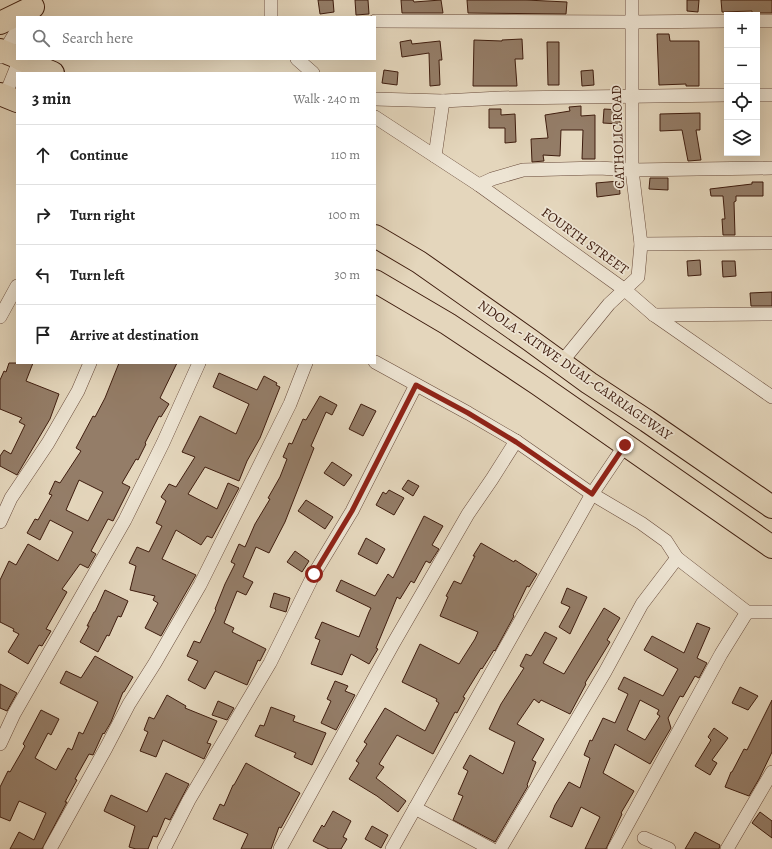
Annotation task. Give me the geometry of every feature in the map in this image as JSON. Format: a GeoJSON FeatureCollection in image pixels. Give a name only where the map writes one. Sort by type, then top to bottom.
{"type":"FeatureCollection","features":[{"type":"Feature","properties":{"kind":"highway"},"geometry":{"type":"LineString","coordinates":[[20,16],[35,10]]}},
{"type":"Feature","properties":{"kind":"highway"},"geometry":{"type":"LineString","coordinates":[[0,24],[16,18]]}},
{"type":"Feature","properties":{"kind":"highway"},"geometry":{"type":"LineString","coordinates":[[22,60],[51,72]]}},
{"type":"Feature","properties":{"kind":"highway"},"geometry":{"type":"LineString","coordinates":[[57,60],[61,67],[67,72]]}},
{"type":"Feature","properties":{"kind":"highway","name":"NDOLA - KITWE DUAL-CARRIAGEWAY"},"geometry":{"type":"LineString","coordinates":[[376,237],[419,262],[589,383],[648,421],[772,507]]}},
{"type":"Feature","properties":{"kind":"highway"},"geometry":{"type":"LineString","coordinates":[[376,282],[448,324],[538,384],[772,547]]}},
{"type":"Feature","properties":{"kind":"street"},"geometry":{"type":"LineString","coordinates":[[271,0],[271,16]]}},
{"type":"Feature","properties":{"kind":"street","name":"CATHOLIC ROAD"},"geometry":{"type":"LineString","coordinates":[[561,363],[609,304],[626,290],[638,277],[642,244],[632,170],[632,0]]}},
{"type":"Feature","properties":{"kind":"street"},"geometry":{"type":"LineString","coordinates":[[760,21],[772,20]]}},
{"type":"Feature","properties":{"kind":"street"},"geometry":{"type":"LineString","coordinates":[[376,21],[724,21]]}},
{"type":"Feature","properties":{"kind":"street"},"geometry":{"type":"LineString","coordinates":[[7,97],[16,35]]}},
{"type":"Feature","properties":{"kind":"street"},"geometry":{"type":"LineString","coordinates":[[298,60],[312,72]]}},
{"type":"Feature","properties":{"kind":"street"},"geometry":{"type":"LineString","coordinates":[[376,99],[444,101],[500,98],[724,95]]}},
{"type":"Feature","properties":{"kind":"street"},"geometry":{"type":"LineString","coordinates":[[760,95],[772,95]]}},
{"type":"Feature","properties":{"kind":"street"},"geometry":{"type":"LineString","coordinates":[[435,156],[444,101]]}},
{"type":"Feature","properties":{"kind":"street","name":"FOURTH STREET"},"geometry":{"type":"LineString","coordinates":[[376,118],[479,185],[626,290],[654,315],[772,397]]}},
{"type":"Feature","properties":{"kind":"street"},"geometry":{"type":"LineString","coordinates":[[479,185],[492,179],[522,170],[599,168],[632,170],[772,168]]}},
{"type":"Feature","properties":{"kind":"street"},"geometry":{"type":"LineString","coordinates":[[642,244],[772,243]]}},
{"type":"Feature","properties":{"kind":"street"},"geometry":{"type":"LineString","coordinates":[[0,318],[16,288]]}},
{"type":"Feature","properties":{"kind":"street"},"geometry":{"type":"LineString","coordinates":[[654,315],[772,314]]}},
{"type":"Feature","properties":{"kind":"street"},"geometry":{"type":"LineString","coordinates":[[376,363],[468,413],[516,442],[592,494],[641,523],[666,541],[677,558],[747,612],[772,612]]}},
{"type":"Feature","properties":{"kind":"street"},"geometry":{"type":"LineString","coordinates":[[0,522],[11,498],[48,443],[67,411],[78,391],[90,364]]}},
{"type":"Feature","properties":{"kind":"street"},"geometry":{"type":"LineString","coordinates":[[0,744],[14,714],[125,520],[163,443],[199,364]]}},
{"type":"Feature","properties":{"kind":"street"},"geometry":{"type":"LineString","coordinates":[[50,849],[129,704],[155,663],[200,585],[290,404],[306,364]]}},
{"type":"Feature","properties":{"kind":"street"},"geometry":{"type":"LineString","coordinates":[[754,384],[772,385]]}},
{"type":"Feature","properties":{"kind":"street"},"geometry":{"type":"LineString","coordinates":[[164,849],[189,800],[270,664],[314,574],[352,511],[416,385]]}},
{"type":"Feature","properties":{"kind":"street"},"geometry":{"type":"LineString","coordinates":[[280,849],[393,644],[468,514],[516,442]]}},
{"type":"Feature","properties":{"kind":"street"},"geometry":{"type":"LineString","coordinates":[[392,849],[592,494],[625,445]]}},
{"type":"Feature","properties":{"kind":"street"},"geometry":{"type":"LineString","coordinates":[[500,849],[605,672],[642,604],[677,558]]}},
{"type":"Feature","properties":{"kind":"street"},"geometry":{"type":"LineString","coordinates":[[614,849],[721,654],[747,612]]}},
{"type":"Feature","properties":{"kind":"street"},"geometry":{"type":"LineString","coordinates":[[727,849],[772,772]]}},
{"type":"Feature","properties":{"kind":"street"},"geometry":{"type":"LineString","coordinates":[[415,808],[491,849]]}},
{"type":"Feature","properties":{"kind":"street"},"geometry":{"type":"LineString","coordinates":[[644,838],[669,849]]}},
{"type":"Feature","properties":{"kind":"building"},"geometry":{"type":"Polygon","coordinates":[[[318,0],[333,0],[334,12],[320,14],[318,0]]]}},
{"type":"Feature","properties":{"kind":"building"},"geometry":{"type":"Polygon","coordinates":[[[355,0],[368,0],[369,14],[356,15],[355,0]]]}},
{"type":"Feature","properties":{"kind":"building"},"geometry":{"type":"Polygon","coordinates":[[[401,0],[413,0],[414,2],[441,0],[443,13],[402,13],[401,0]]]}},
{"type":"Feature","properties":{"kind":"building"},"geometry":{"type":"Polygon","coordinates":[[[467,0],[567,2],[566,14],[468,13],[467,0]]]}},
{"type":"Feature","properties":{"kind":"building"},"geometry":{"type":"Polygon","coordinates":[[[687,0],[699,0],[698,12],[687,11],[687,0]]]}},
{"type":"Feature","properties":{"kind":"building"},"geometry":{"type":"Polygon","coordinates":[[[721,0],[772,0],[772,13],[752,11],[722,12],[721,0]]]}},
{"type":"Feature","properties":{"kind":"building"},"geometry":{"type":"Polygon","coordinates":[[[657,34],[669,34],[670,41],[699,41],[699,86],[686,86],[686,84],[659,85],[657,34]]]}},
{"type":"Feature","properties":{"kind":"building"},"geometry":{"type":"Polygon","coordinates":[[[522,39],[523,59],[515,59],[517,86],[473,86],[474,40],[502,41],[522,39]]]}},
{"type":"Feature","properties":{"kind":"building"},"geometry":{"type":"Polygon","coordinates":[[[411,40],[412,44],[440,41],[442,60],[439,60],[440,85],[430,86],[429,53],[402,57],[400,42],[411,40]]]}},
{"type":"Feature","properties":{"kind":"building"},"geometry":{"type":"Polygon","coordinates":[[[547,42],[559,42],[559,85],[548,85],[547,42]]]}},
{"type":"Feature","properties":{"kind":"building"},"geometry":{"type":"Polygon","coordinates":[[[384,70],[398,72],[397,85],[382,83],[384,70]]]}},
{"type":"Feature","properties":{"kind":"building"},"geometry":{"type":"Polygon","coordinates":[[[593,70],[594,85],[582,86],[581,71],[593,70]]]}},
{"type":"Feature","properties":{"kind":"building"},"geometry":{"type":"Polygon","coordinates":[[[581,106],[581,116],[595,115],[595,159],[582,159],[583,130],[561,130],[560,156],[543,155],[544,161],[532,162],[531,139],[548,138],[545,115],[570,111],[569,107],[581,106]]]}},
{"type":"Feature","properties":{"kind":"building"},"geometry":{"type":"Polygon","coordinates":[[[489,109],[501,109],[501,115],[515,114],[516,142],[505,143],[505,128],[489,128],[489,109]]]}},
{"type":"Feature","properties":{"kind":"building"},"geometry":{"type":"Polygon","coordinates":[[[604,109],[621,110],[620,124],[603,123],[604,109]]]}},
{"type":"Feature","properties":{"kind":"building"},"geometry":{"type":"Polygon","coordinates":[[[700,113],[700,130],[696,130],[701,160],[688,161],[682,130],[660,131],[660,114],[700,113]]]}},
{"type":"Feature","properties":{"kind":"building"},"geometry":{"type":"Polygon","coordinates":[[[650,178],[668,178],[668,190],[649,189],[650,178]]]}},
{"type":"Feature","properties":{"kind":"building"},"geometry":{"type":"Polygon","coordinates":[[[619,181],[620,194],[597,197],[596,183],[619,181]]]}},
{"type":"Feature","properties":{"kind":"building"},"geometry":{"type":"Polygon","coordinates":[[[752,182],[763,182],[763,196],[736,196],[736,201],[734,202],[735,235],[723,235],[722,219],[725,219],[723,196],[711,196],[710,189],[752,184],[752,182]]]}},
{"type":"Feature","properties":{"kind":"building"},"geometry":{"type":"Polygon","coordinates":[[[700,260],[701,275],[688,276],[687,261],[700,260]]]}},
{"type":"Feature","properties":{"kind":"building"},"geometry":{"type":"Polygon","coordinates":[[[722,261],[735,261],[736,276],[723,277],[722,261]]]}},
{"type":"Feature","properties":{"kind":"building"},"geometry":{"type":"Polygon","coordinates":[[[772,292],[772,306],[751,306],[750,293],[772,292]]]}},
{"type":"Feature","properties":{"kind":"building"},"geometry":{"type":"Polygon","coordinates":[[[9,363],[33,364],[26,381],[59,394],[50,419],[17,475],[0,466],[0,456],[4,450],[11,454],[25,425],[19,422],[22,418],[0,409],[0,380],[4,371],[6,372],[9,363]]]}},
{"type":"Feature","properties":{"kind":"building"},"geometry":{"type":"Polygon","coordinates":[[[119,364],[177,364],[160,398],[169,404],[161,417],[159,416],[138,460],[136,459],[122,483],[130,487],[113,521],[108,519],[91,551],[96,554],[88,568],[80,564],[62,589],[67,592],[46,629],[51,631],[42,646],[39,645],[28,664],[8,652],[19,634],[13,631],[14,629],[0,622],[0,580],[9,561],[16,565],[28,544],[58,561],[73,532],[50,520],[40,540],[27,533],[35,519],[38,520],[52,495],[49,494],[55,481],[60,483],[81,451],[76,448],[93,416],[95,417],[105,398],[119,364]],[[79,480],[66,510],[88,521],[103,492],[79,480]]]}},
{"type":"Feature","properties":{"kind":"building"},"geometry":{"type":"Polygon","coordinates":[[[219,373],[257,390],[264,376],[277,383],[276,385],[280,387],[260,438],[247,461],[239,481],[205,467],[188,494],[217,509],[228,483],[239,488],[212,538],[207,536],[201,545],[176,530],[162,559],[196,575],[161,636],[145,628],[158,603],[153,600],[155,596],[130,590],[136,566],[129,563],[137,547],[149,552],[162,526],[156,523],[166,501],[161,497],[169,484],[176,487],[195,457],[182,452],[200,416],[236,434],[249,404],[213,387],[219,373]]]}},
{"type":"Feature","properties":{"kind":"building"},"geometry":{"type":"Polygon","coordinates":[[[320,396],[337,405],[332,415],[326,412],[311,446],[314,448],[285,522],[269,553],[256,547],[243,577],[253,582],[246,595],[237,591],[224,623],[234,628],[232,632],[266,649],[260,661],[258,660],[247,685],[215,671],[205,689],[188,680],[198,661],[187,656],[194,641],[200,643],[216,610],[215,609],[225,584],[235,564],[231,562],[239,544],[245,547],[255,524],[270,499],[268,498],[280,477],[287,459],[283,457],[289,443],[292,444],[303,419],[306,420],[320,396]]]}},
{"type":"Feature","properties":{"kind":"building"},"geometry":{"type":"Polygon","coordinates":[[[361,404],[376,411],[363,436],[349,429],[361,404]]]}},
{"type":"Feature","properties":{"kind":"building"},"geometry":{"type":"Polygon","coordinates":[[[332,462],[352,475],[344,486],[324,473],[332,462]]]}},
{"type":"Feature","properties":{"kind":"building"},"geometry":{"type":"Polygon","coordinates":[[[408,480],[419,486],[413,496],[402,489],[408,480]]]}},
{"type":"Feature","properties":{"kind":"building"},"geometry":{"type":"Polygon","coordinates":[[[389,490],[404,498],[394,515],[376,505],[383,492],[386,494],[389,490]]]}},
{"type":"Feature","properties":{"kind":"building"},"geometry":{"type":"Polygon","coordinates":[[[306,500],[333,517],[325,529],[298,511],[306,500]]]}},
{"type":"Feature","properties":{"kind":"building"},"geometry":{"type":"Polygon","coordinates":[[[424,516],[443,526],[432,545],[439,549],[430,563],[426,561],[414,583],[411,581],[400,599],[397,597],[376,648],[378,649],[369,664],[351,654],[342,675],[311,664],[320,640],[315,638],[322,622],[359,637],[371,608],[336,591],[341,580],[375,596],[388,574],[393,578],[424,516]]]}},
{"type":"Feature","properties":{"kind":"building"},"geometry":{"type":"Polygon","coordinates":[[[366,538],[385,549],[377,564],[358,554],[366,538]]]}},
{"type":"Feature","properties":{"kind":"building"},"geometry":{"type":"Polygon","coordinates":[[[481,543],[514,562],[515,560],[537,574],[529,587],[527,586],[513,615],[514,616],[495,651],[494,650],[482,669],[481,668],[463,697],[465,698],[457,713],[455,712],[433,754],[397,735],[379,764],[384,767],[376,778],[406,801],[398,812],[377,796],[349,779],[359,763],[356,761],[367,744],[364,742],[385,708],[425,731],[439,703],[436,701],[437,699],[402,682],[420,644],[459,664],[475,639],[478,632],[440,616],[448,597],[446,596],[454,581],[461,584],[475,556],[473,556],[481,543]]]}},
{"type":"Feature","properties":{"kind":"building"},"geometry":{"type":"Polygon","coordinates":[[[295,551],[309,561],[302,572],[287,562],[295,551]]]}},
{"type":"Feature","properties":{"kind":"building"},"geometry":{"type":"Polygon","coordinates":[[[567,588],[587,597],[570,634],[559,627],[570,607],[561,603],[567,588]]]}},
{"type":"Feature","properties":{"kind":"building"},"geometry":{"type":"Polygon","coordinates":[[[105,590],[128,601],[121,617],[118,616],[109,636],[107,635],[98,652],[80,642],[105,590]]]}},
{"type":"Feature","properties":{"kind":"building"},"geometry":{"type":"Polygon","coordinates":[[[274,593],[290,598],[286,612],[270,607],[274,593]]]}},
{"type":"Feature","properties":{"kind":"building"},"geometry":{"type":"Polygon","coordinates":[[[604,608],[620,618],[607,640],[610,642],[585,683],[586,684],[570,714],[541,700],[539,703],[534,699],[517,724],[544,739],[532,760],[536,762],[527,785],[528,786],[495,842],[453,820],[463,796],[458,794],[468,771],[463,768],[470,755],[503,774],[515,742],[489,729],[501,704],[524,668],[520,666],[526,654],[531,656],[545,632],[557,638],[543,663],[564,674],[604,608]]]}},
{"type":"Feature","properties":{"kind":"building"},"geometry":{"type":"Polygon","coordinates":[[[697,623],[710,628],[697,658],[707,663],[699,678],[695,676],[683,697],[680,696],[668,718],[671,728],[650,764],[615,744],[603,773],[634,791],[621,813],[622,814],[606,849],[585,849],[600,817],[581,807],[572,827],[550,817],[555,805],[569,782],[580,788],[590,758],[584,755],[590,740],[592,741],[603,718],[615,723],[628,694],[618,689],[624,677],[663,696],[678,669],[644,650],[652,636],[684,653],[697,623]],[[640,700],[627,730],[645,740],[660,716],[657,714],[659,710],[640,700]]]}},
{"type":"Feature","properties":{"kind":"building"},"geometry":{"type":"Polygon","coordinates":[[[95,656],[133,677],[123,692],[111,722],[104,734],[103,733],[93,755],[89,754],[75,779],[77,780],[65,802],[67,802],[42,849],[10,849],[19,832],[34,840],[46,813],[19,801],[10,821],[0,817],[0,787],[8,771],[10,772],[25,746],[23,744],[41,710],[59,719],[51,735],[48,733],[35,758],[56,770],[68,748],[72,750],[79,732],[83,734],[98,702],[60,683],[66,671],[81,678],[95,656]]]}},
{"type":"Feature","properties":{"kind":"building"},"geometry":{"type":"Polygon","coordinates":[[[335,681],[348,686],[345,691],[355,695],[336,730],[321,723],[331,701],[327,699],[335,681]]]}},
{"type":"Feature","properties":{"kind":"building"},"geometry":{"type":"Polygon","coordinates":[[[0,684],[17,693],[7,711],[0,708],[0,684]]]}},
{"type":"Feature","properties":{"kind":"building"},"geometry":{"type":"Polygon","coordinates":[[[740,687],[758,696],[748,710],[732,703],[740,687]]]}},
{"type":"Feature","properties":{"kind":"building"},"geometry":{"type":"Polygon","coordinates":[[[167,695],[186,706],[185,708],[217,721],[207,743],[211,744],[204,759],[163,740],[156,757],[140,751],[148,732],[144,730],[149,717],[154,719],[167,695]]]}},
{"type":"Feature","properties":{"kind":"building"},"geometry":{"type":"Polygon","coordinates":[[[772,700],[772,752],[759,779],[749,796],[725,787],[731,772],[744,749],[747,750],[772,700]]]}},
{"type":"Feature","properties":{"kind":"building"},"geometry":{"type":"Polygon","coordinates":[[[218,701],[234,708],[227,720],[212,715],[218,701]]]}},
{"type":"Feature","properties":{"kind":"building"},"geometry":{"type":"Polygon","coordinates":[[[271,707],[295,716],[293,721],[326,733],[312,765],[294,757],[296,753],[255,736],[260,725],[264,726],[271,707]]]}},
{"type":"Feature","properties":{"kind":"building"},"geometry":{"type":"Polygon","coordinates":[[[714,728],[728,738],[712,760],[717,763],[710,775],[695,766],[711,740],[708,737],[714,728]]]}},
{"type":"Feature","properties":{"kind":"building"},"geometry":{"type":"Polygon","coordinates":[[[246,763],[300,793],[281,828],[279,827],[271,849],[241,849],[248,834],[213,819],[220,804],[224,806],[233,785],[246,763]]]}},
{"type":"Feature","properties":{"kind":"building"},"geometry":{"type":"Polygon","coordinates":[[[166,773],[189,784],[170,820],[165,818],[157,837],[153,836],[148,849],[136,849],[129,847],[135,826],[104,811],[111,795],[147,812],[166,773]]]}},
{"type":"Feature","properties":{"kind":"building"},"geometry":{"type":"Polygon","coordinates":[[[333,811],[351,821],[343,837],[347,839],[341,849],[329,849],[313,841],[322,825],[324,827],[333,811]]]}},
{"type":"Feature","properties":{"kind":"building"},"geometry":{"type":"Polygon","coordinates":[[[760,812],[772,821],[772,838],[752,823],[760,812]]]}},
{"type":"Feature","properties":{"kind":"building"},"geometry":{"type":"Polygon","coordinates":[[[372,826],[388,835],[381,848],[365,839],[372,826]]]}},
{"type":"Feature","properties":{"kind":"building"},"geometry":{"type":"Polygon","coordinates":[[[695,832],[720,845],[719,849],[685,849],[695,832]]]}},
{"type":"Feature","properties":{"kind":"route"},"geometry":{"type":"LineString","coordinates":[[314,574],[352,511],[416,385],[468,413],[516,442],[592,494],[625,445]]}}]}
